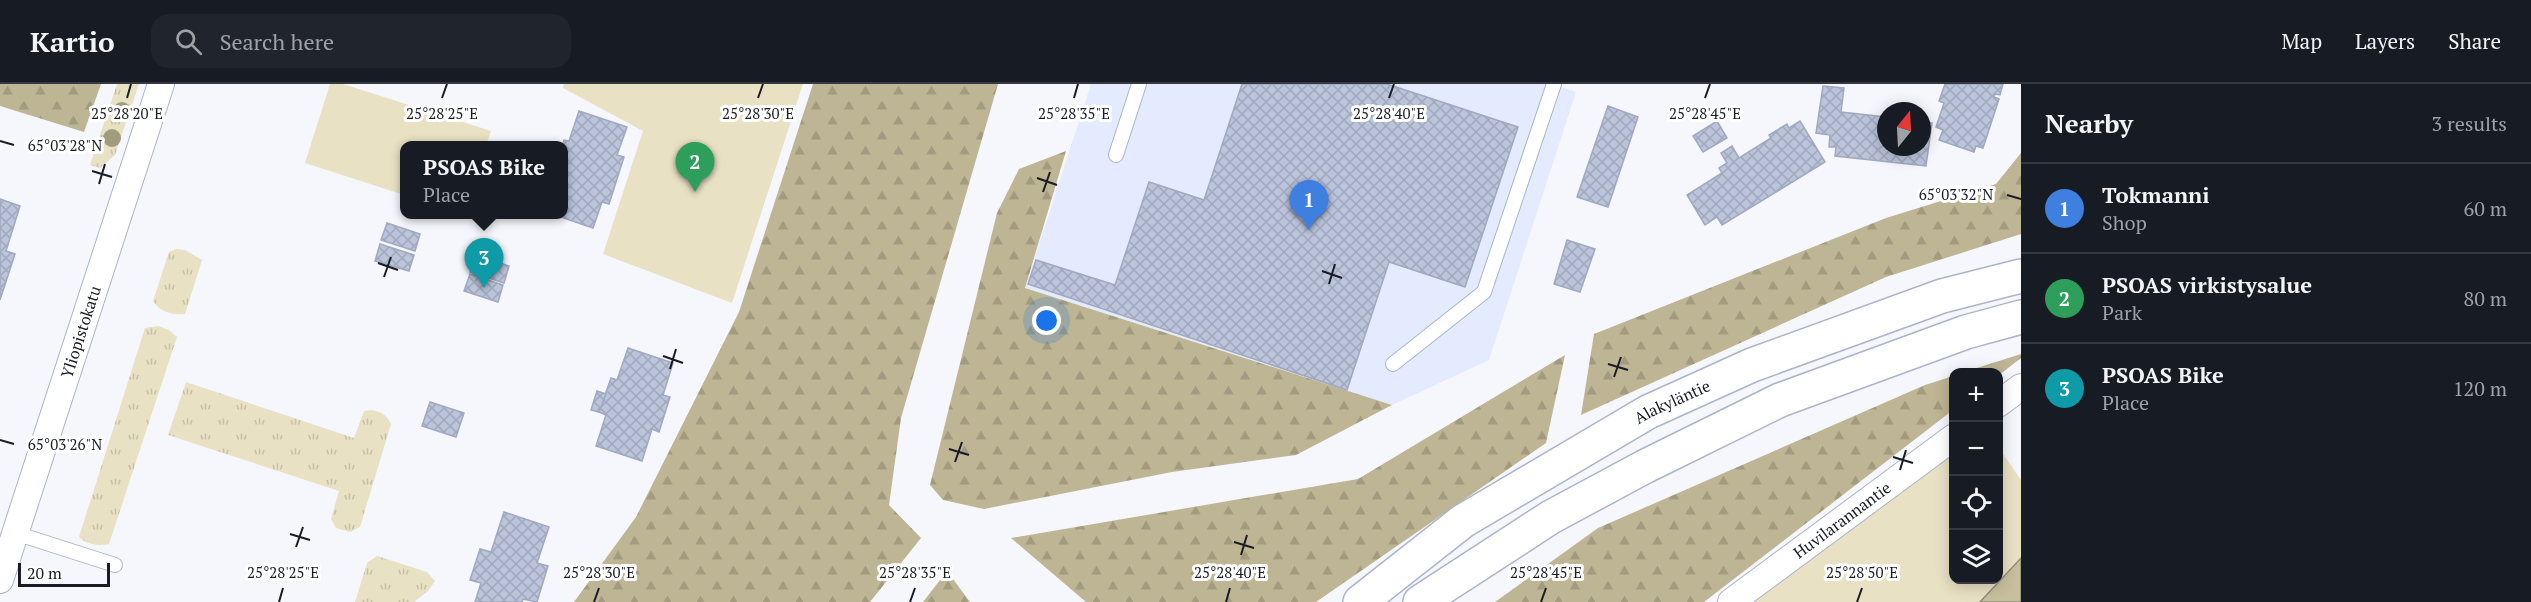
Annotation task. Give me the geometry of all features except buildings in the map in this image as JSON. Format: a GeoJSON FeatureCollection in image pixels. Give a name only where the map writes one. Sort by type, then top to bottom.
{"type":"FeatureCollection","features":[{"type":"Feature","properties":{"kind":"main road","name":"Alakyläntie"},"geometry":{"type":"LineString","coordinates":[[1360,602],[1463,521],[1648,412],[1752,365],[1942,296],[2021,276]]}},
{"type":"Feature","properties":{"kind":"main road"},"geometry":{"type":"LineString","coordinates":[[1420,602],[1551,517],[1644,467],[1780,400],[1966,332],[2021,317]]}},
{"type":"Feature","properties":{"kind":"street","name":"Yliopistokatu"},"geometry":{"type":"LineString","coordinates":[[0,580],[161,84]]}},
{"type":"Feature","properties":{"kind":"street"},"geometry":{"type":"LineString","coordinates":[[2003,400],[2021,387]]}},
{"type":"Feature","properties":{"kind":"street","name":"Huvilarannantie"},"geometry":{"type":"LineString","coordinates":[[1731,602],[1949,440]]}},
{"type":"Feature","properties":{"kind":"lane"},"geometry":{"type":"LineString","coordinates":[[1116,155],[1139,84]]}},
{"type":"Feature","properties":{"kind":"lane"},"geometry":{"type":"LineString","coordinates":[[1393,364],[1484,292],[1554,84]]}},
{"type":"Feature","properties":{"kind":"lane"},"geometry":{"type":"LineString","coordinates":[[15,533],[115,565]]}},
{"type":"Feature","properties":{"kind":"shaded area"},"geometry":{"type":"Polygon","coordinates":[[[1091,84],[1552,84],[1576,92],[1489,360],[1392,405],[1025,288],[1091,84]]]}},
{"type":"Feature","properties":{"kind":"shaded area"},"geometry":{"type":"Polygon","coordinates":[[[2021,558],[2021,602],[1980,602],[1997,584],[2003,584],[2003,577],[2021,558]]]}},
{"type":"Feature","properties":{"kind":"green space"},"geometry":{"type":"Polygon","coordinates":[[[0,84],[101,84],[84,132],[0,106],[0,84]]]}},
{"type":"Feature","properties":{"kind":"green space"},"geometry":{"type":"Polygon","coordinates":[[[117,84],[139,84],[115,155],[100,168],[90,165],[117,84]]]}},
{"type":"Feature","properties":{"kind":"green space"},"geometry":{"type":"Polygon","coordinates":[[[330,84],[343,84],[491,131],[487,141],[400,141],[400,194],[305,163],[330,84]]]}},
{"type":"Feature","properties":{"kind":"green space"},"geometry":{"type":"Polygon","coordinates":[[[564,84],[803,84],[732,303],[603,254],[643,131],[563,88],[564,84]]]}},
{"type":"Feature","properties":{"kind":"green space"},"geometry":{"type":"Polygon","coordinates":[[[813,84],[998,84],[901,418],[889,505],[921,538],[870,602],[574,602],[636,517],[739,312],[813,84]]]}},
{"type":"Feature","properties":{"kind":"green space"},"geometry":{"type":"Polygon","coordinates":[[[1066,151],[1025,288],[1392,405],[1296,455],[1172,472],[984,509],[943,500],[930,485],[997,213],[1019,169],[1066,151]]]}},
{"type":"Feature","properties":{"kind":"green space"},"geometry":{"type":"Polygon","coordinates":[[[2021,153],[2021,234],[1886,277],[1581,415],[1594,334],[1886,218],[1996,184],[2021,153]]]}},
{"type":"Feature","properties":{"kind":"green space"},"geometry":{"type":"Polygon","coordinates":[[[176,249],[185,250],[202,260],[185,314],[167,312],[153,301],[169,252],[176,249]]]}},
{"type":"Feature","properties":{"kind":"green space"},"geometry":{"type":"Polygon","coordinates":[[[158,326],[169,330],[177,337],[109,544],[89,543],[79,537],[145,328],[158,326]]]}},
{"type":"Feature","properties":{"kind":"green space"},"geometry":{"type":"Polygon","coordinates":[[[2021,354],[2021,358],[2003,372],[2003,368],[1977,368],[2021,354]]]}},
{"type":"Feature","properties":{"kind":"green space"},"geometry":{"type":"Polygon","coordinates":[[[1565,355],[1546,443],[1316,602],[1086,602],[1011,538],[1358,479],[1565,355]]]}},
{"type":"Feature","properties":{"kind":"green space"},"geometry":{"type":"Polygon","coordinates":[[[1949,377],[1949,413],[1704,602],[1495,602],[1598,528],[1925,385],[1949,377]]]}},
{"type":"Feature","properties":{"kind":"green space"},"geometry":{"type":"Polygon","coordinates":[[[186,382],[354,438],[364,411],[373,410],[383,414],[391,424],[360,527],[350,532],[336,528],[331,519],[339,491],[168,435],[186,382]]]}},
{"type":"Feature","properties":{"kind":"green space"},"geometry":{"type":"Polygon","coordinates":[[[1949,454],[1949,584],[1997,584],[1980,602],[1751,602],[1949,454]]]}},
{"type":"Feature","properties":{"kind":"green space"},"geometry":{"type":"Polygon","coordinates":[[[2003,454],[2021,480],[2021,558],[2003,577],[2003,454]]]}},
{"type":"Feature","properties":{"kind":"green space"},"geometry":{"type":"Polygon","coordinates":[[[377,556],[427,572],[435,581],[428,591],[414,602],[355,602],[367,563],[377,556]]]}},
{"type":"Feature","properties":{"kind":"green space"},"geometry":{"type":"Polygon","coordinates":[[[947,571],[970,602],[923,602],[947,571]]]}},
{"type":"Feature","properties":{"kind":"place","name":"PSOAS virkistysalue"},"geometry":{"type":"Point","coordinates":[695,192]}},
{"type":"Feature","properties":{"kind":"place","name":"Tokmanni"},"geometry":{"type":"Point","coordinates":[1309,230]}},
{"type":"Feature","properties":{"kind":"place","name":"PSOAS Bike"},"geometry":{"type":"Point","coordinates":[484,288]}}]}
